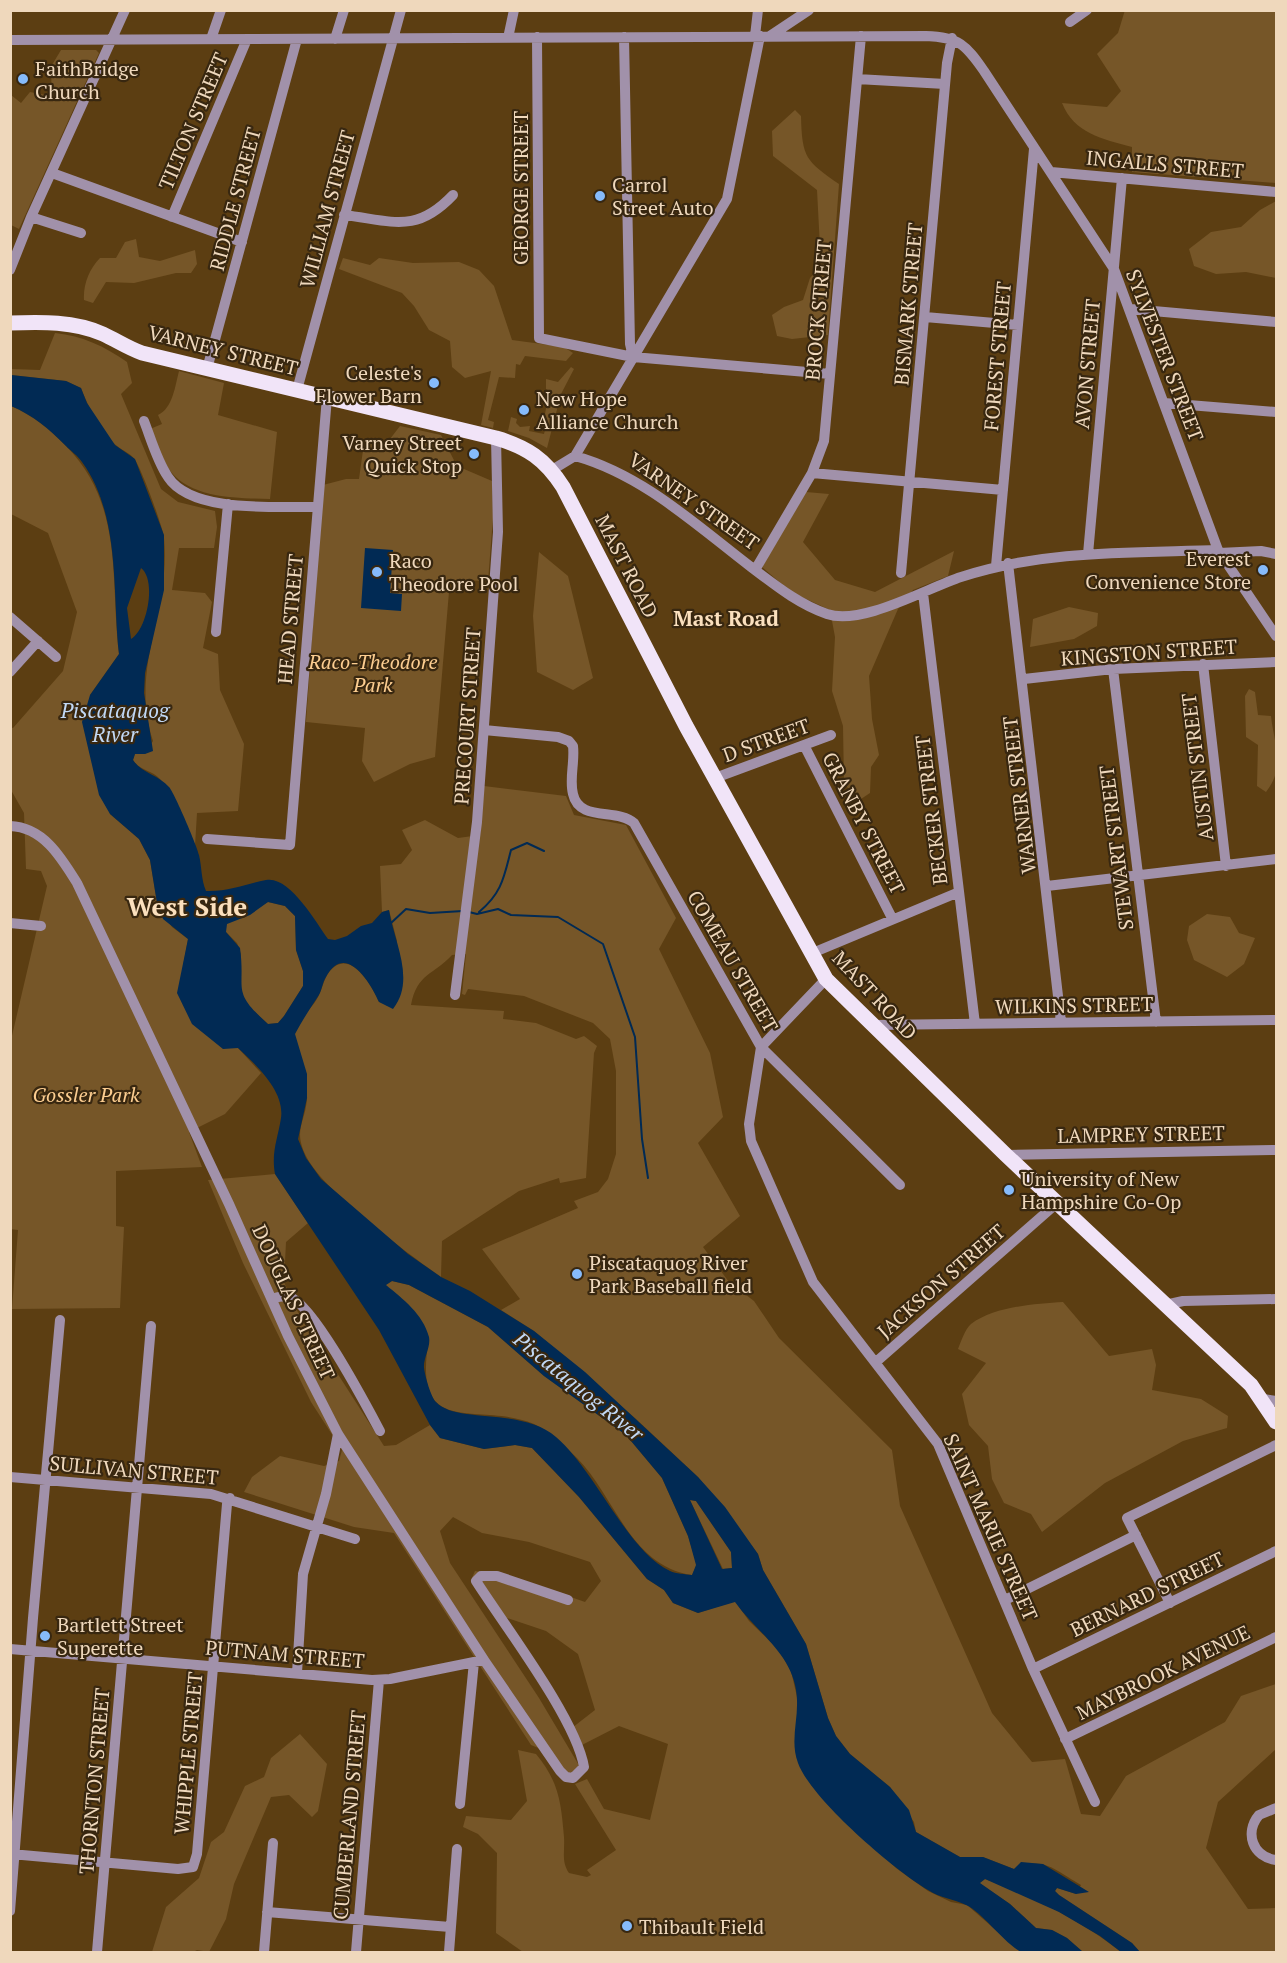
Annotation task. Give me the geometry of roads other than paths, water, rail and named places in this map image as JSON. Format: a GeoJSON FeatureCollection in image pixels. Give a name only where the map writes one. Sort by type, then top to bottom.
{"type":"FeatureCollection","features":[{"type":"Feature","properties":{"kind":"main road","name":"VARNEY STREET"},"geometry":{"type":"LineString","coordinates":[[10,323],[51,322],[79,326],[104,334],[142,352],[496,438],[517,444],[538,455],[552,470]]}},
{"type":"Feature","properties":{"kind":"main road","name":"MAST ROAD"},"geometry":{"type":"LineString","coordinates":[[552,470],[715,778],[810,954],[826,979],[1006,1155],[1270,1400],[1276,1422]]}},
{"type":"Feature","properties":{"kind":"street"},"geometry":{"type":"LineString","coordinates":[[10,270],[31,217],[125,10]]}},
{"type":"Feature","properties":{"kind":"street"},"geometry":{"type":"LineString","coordinates":[[211,39],[221,10]]}},
{"type":"Feature","properties":{"kind":"street"},"geometry":{"type":"LineString","coordinates":[[335,39],[344,10]]}},
{"type":"Feature","properties":{"kind":"street","name":"WILLIAM STREET"},"geometry":{"type":"LineString","coordinates":[[297,390],[401,10]]}},
{"type":"Feature","properties":{"kind":"street"},"geometry":{"type":"LineString","coordinates":[[552,470],[575,456],[727,199],[761,36],[758,10]]}},
{"type":"Feature","properties":{"kind":"street"},"geometry":{"type":"LineString","coordinates":[[761,36],[809,10]]}},
{"type":"Feature","properties":{"kind":"street"},"geometry":{"type":"LineString","coordinates":[[1070,21],[1087,10]]}},
{"type":"Feature","properties":{"kind":"street"},"geometry":{"type":"LineString","coordinates":[[508,38],[512,13]]}},
{"type":"Feature","properties":{"kind":"street"},"geometry":{"type":"LineString","coordinates":[[10,40],[761,36],[952,38]]}},
{"type":"Feature","properties":{"kind":"street","name":"BROCK STREET"},"geometry":{"type":"LineString","coordinates":[[755,570],[812,473],[824,441],[861,36]]}},
{"type":"Feature","properties":{"kind":"street","name":"GEORGE STREET"},"geometry":{"type":"LineString","coordinates":[[537,37],[539,338],[633,357]]}},
{"type":"Feature","properties":{"kind":"street"},"geometry":{"type":"LineString","coordinates":[[624,37],[630,344],[633,357]]}},
{"type":"Feature","properties":{"kind":"street","name":"BISMARK STREET"},"geometry":{"type":"LineString","coordinates":[[901,573],[945,84],[952,38]]}},
{"type":"Feature","properties":{"kind":"street","name":"SYLVESTER STREET"},"geometry":{"type":"LineString","coordinates":[[952,38],[969,50],[1114,269],[1131,309],[1219,551],[1276,636]]}},
{"type":"Feature","properties":{"kind":"street","name":"TILTON STREET"},"geometry":{"type":"LineString","coordinates":[[172,217],[247,39]]}},
{"type":"Feature","properties":{"kind":"street","name":"RIDDLE STREET"},"geometry":{"type":"LineString","coordinates":[[207,369],[297,39]]}},
{"type":"Feature","properties":{"kind":"street"},"geometry":{"type":"LineString","coordinates":[[857,79],[945,84]]}},
{"type":"Feature","properties":{"kind":"street","name":"FOREST STREET"},"geometry":{"type":"LineString","coordinates":[[996,566],[1034,148]]}},
{"type":"Feature","properties":{"kind":"street","name":"INGALLS STREET"},"geometry":{"type":"LineString","coordinates":[[1051,172],[1276,192]]}},
{"type":"Feature","properties":{"kind":"street"},"geometry":{"type":"LineString","coordinates":[[52,173],[242,242]]}},
{"type":"Feature","properties":{"kind":"street","name":"AVON STREET"},"geometry":{"type":"LineString","coordinates":[[1088,554],[1122,178]]}},
{"type":"Feature","properties":{"kind":"street"},"geometry":{"type":"LineString","coordinates":[[344,215],[414,222],[429,217],[453,195]]}},
{"type":"Feature","properties":{"kind":"street"},"geometry":{"type":"LineString","coordinates":[[31,217],[81,233]]}},
{"type":"Feature","properties":{"kind":"street"},"geometry":{"type":"LineString","coordinates":[[1131,309],[1276,322]]}},
{"type":"Feature","properties":{"kind":"street"},"geometry":{"type":"LineString","coordinates":[[925,317],[1018,325]]}},
{"type":"Feature","properties":{"kind":"street"},"geometry":{"type":"LineString","coordinates":[[633,357],[830,374]]}},
{"type":"Feature","properties":{"kind":"street","name":"HEAD STREET"},"geometry":{"type":"LineString","coordinates":[[207,839],[290,845],[327,397]]}},
{"type":"Feature","properties":{"kind":"street"},"geometry":{"type":"LineString","coordinates":[[1164,403],[1276,412]]}},
{"type":"Feature","properties":{"kind":"street"},"geometry":{"type":"LineString","coordinates":[[144,421],[168,477],[183,492],[197,498],[228,504],[318,507]]}},
{"type":"Feature","properties":{"kind":"street","name":"PRECOURT STREET"},"geometry":{"type":"LineString","coordinates":[[455,995],[466,922],[484,730],[498,532],[496,438]]}},
{"type":"Feature","properties":{"kind":"street","name":"VARNEY STREET"},"geometry":{"type":"LineString","coordinates":[[575,456],[631,478],[794,599],[839,617],[885,607],[959,577],[1008,563],[1088,554],[1219,551],[1276,554]]}},
{"type":"Feature","properties":{"kind":"street"},"geometry":{"type":"LineString","coordinates":[[812,473],[1003,490]]}},
{"type":"Feature","properties":{"kind":"street"},"geometry":{"type":"LineString","coordinates":[[216,632],[228,504]]}},
{"type":"Feature","properties":{"kind":"street","name":"WARNER STREET"},"geometry":{"type":"LineString","coordinates":[[1008,563],[1024,679],[1061,1022]]}},
{"type":"Feature","properties":{"kind":"street","name":"BECKER STREET"},"geometry":{"type":"LineString","coordinates":[[923,592],[975,1024]]}},
{"type":"Feature","properties":{"kind":"street"},"geometry":{"type":"LineString","coordinates":[[10,617],[56,657]]}},
{"type":"Feature","properties":{"kind":"street"},"geometry":{"type":"LineString","coordinates":[[10,672],[38,641]]}},
{"type":"Feature","properties":{"kind":"street","name":"KINGSTON STREET"},"geometry":{"type":"LineString","coordinates":[[1024,679],[1113,669],[1276,662]]}},
{"type":"Feature","properties":{"kind":"street","name":"AUSTIN STREET"},"geometry":{"type":"LineString","coordinates":[[1203,664],[1226,866]]}},
{"type":"Feature","properties":{"kind":"street","name":"STEWART STREET"},"geometry":{"type":"LineString","coordinates":[[1113,669],[1156,1022]]}},
{"type":"Feature","properties":{"kind":"street","name":"COMEAU STREET"},"geometry":{"type":"LineString","coordinates":[[484,730],[558,737],[569,741],[573,746],[572,783],[576,803],[586,811],[628,818],[639,830],[761,1047],[900,1185]]}},
{"type":"Feature","properties":{"kind":"street","name":"D STREET"},"geometry":{"type":"LineString","coordinates":[[715,778],[831,735]]}},
{"type":"Feature","properties":{"kind":"street","name":"GRANBY STREET"},"geometry":{"type":"LineString","coordinates":[[804,745],[892,918]]}},
{"type":"Feature","properties":{"kind":"street","name":"DOUGLAS STREET"},"geometry":{"type":"LineString","coordinates":[[10,826],[35,831],[42,837],[60,858],[80,890],[338,1434],[479,1661],[560,1771],[568,1778],[579,1776],[584,1767],[583,1760],[561,1713],[476,1581],[481,1576],[497,1576],[568,1600]]}},
{"type":"Feature","properties":{"kind":"street"},"geometry":{"type":"LineString","coordinates":[[1047,886],[1276,860]]}},
{"type":"Feature","properties":{"kind":"street"},"geometry":{"type":"LineString","coordinates":[[810,954],[958,892]]}},
{"type":"Feature","properties":{"kind":"street"},"geometry":{"type":"LineString","coordinates":[[10,924],[41,926]]}},
{"type":"Feature","properties":{"kind":"street"},"geometry":{"type":"LineString","coordinates":[[761,1047],[826,979]]}},
{"type":"Feature","properties":{"kind":"street","name":"WILKINS STREET"},"geometry":{"type":"LineString","coordinates":[[871,1025],[1276,1020]]}},
{"type":"Feature","properties":{"kind":"street","name":"SAINT MARIE STREET"},"geometry":{"type":"LineString","coordinates":[[761,1047],[749,1124],[751,1141],[809,1274],[938,1444],[1033,1669],[1095,1802]]}},
{"type":"Feature","properties":{"kind":"street","name":"LAMPREY STREET"},"geometry":{"type":"LineString","coordinates":[[1006,1155],[1276,1150]]}},
{"type":"Feature","properties":{"kind":"street","name":"JACKSON STREET"},"geometry":{"type":"LineString","coordinates":[[876,1362],[1057,1203]]}},
{"type":"Feature","properties":{"kind":"street"},"geometry":{"type":"LineString","coordinates":[[272,1299],[289,1296],[305,1310],[353,1382],[380,1431]]}},
{"type":"Feature","properties":{"kind":"street"},"geometry":{"type":"LineString","coordinates":[[1165,1305],[1183,1300],[1276,1299]]}},
{"type":"Feature","properties":{"kind":"street"},"geometry":{"type":"LineString","coordinates":[[10,1911],[13,1854],[60,1320]]}},
{"type":"Feature","properties":{"kind":"street","name":"THORNTON STREET"},"geometry":{"type":"LineString","coordinates":[[98,1953],[151,1326]]}},
{"type":"Feature","properties":{"kind":"street"},"geometry":{"type":"LineString","coordinates":[[297,1673],[303,1574],[317,1526],[338,1434]]}},
{"type":"Feature","properties":{"kind":"street"},"geometry":{"type":"LineString","coordinates":[[1170,1603],[1127,1518],[1276,1445]]}},
{"type":"Feature","properties":{"kind":"street","name":"SULLIVAN STREET"},"geometry":{"type":"LineString","coordinates":[[10,1477],[212,1494],[355,1539]]}},
{"type":"Feature","properties":{"kind":"street","name":"WHIPPLE STREET"},"geometry":{"type":"LineString","coordinates":[[105,1862],[178,1869],[194,1867],[227,1504],[230,1498]]}},
{"type":"Feature","properties":{"kind":"street"},"geometry":{"type":"LineString","coordinates":[[1005,1600],[1136,1536]]}},
{"type":"Feature","properties":{"kind":"street","name":"BERNARD STREET"},"geometry":{"type":"LineString","coordinates":[[1033,1669],[1276,1551]]}},
{"type":"Feature","properties":{"kind":"street","name":"MAYBROOK AVENUE"},"geometry":{"type":"LineString","coordinates":[[1065,1739],[1276,1637]]}},
{"type":"Feature","properties":{"kind":"street","name":"PUTNAM STREET"},"geometry":{"type":"LineString","coordinates":[[10,1649],[379,1680],[479,1661]]}},
{"type":"Feature","properties":{"kind":"street"},"geometry":{"type":"LineString","coordinates":[[460,1803],[479,1661]]}},
{"type":"Feature","properties":{"kind":"street","name":"CUMBERLAND STREET"},"geometry":{"type":"LineString","coordinates":[[356,1953],[379,1680]]}},
{"type":"Feature","properties":{"kind":"street"},"geometry":{"type":"LineString","coordinates":[[1276,1808],[1259,1815],[1252,1825],[1251,1837],[1259,1853],[1276,1860]]}},
{"type":"Feature","properties":{"kind":"street"},"geometry":{"type":"LineString","coordinates":[[264,1953],[273,1843]]}},
{"type":"Feature","properties":{"kind":"street"},"geometry":{"type":"LineString","coordinates":[[448,1953],[457,1849]]}},
{"type":"Feature","properties":{"kind":"street"},"geometry":{"type":"LineString","coordinates":[[13,1854],[105,1862]]}},
{"type":"Feature","properties":{"kind":"street"},"geometry":{"type":"LineString","coordinates":[[267,1912],[450,1927]]}},
{"type":"Feature","properties":{"kind":"water","name":"Piscataquog River"},"geometry":{"type":"Polygon","coordinates":[[[11,375],[66,381],[81,388],[87,403],[115,445],[135,459],[164,535],[164,590],[145,673],[144,693],[153,751],[135,754],[133,760],[141,768],[165,783],[172,791],[198,850],[206,891],[275,880],[293,892],[328,939],[335,940],[347,936],[361,926],[372,923],[382,912],[389,910],[403,973],[400,998],[393,1009],[379,1002],[364,976],[357,969],[349,964],[341,963],[333,967],[326,977],[319,996],[295,1034],[307,1074],[307,1098],[298,1139],[306,1158],[321,1179],[408,1254],[441,1277],[470,1291],[534,1331],[585,1372],[698,1477],[725,1507],[758,1554],[763,1570],[806,1644],[828,1718],[836,1736],[850,1754],[890,1787],[909,1810],[916,1832],[960,1857],[983,1857],[1014,1869],[1021,1862],[1043,1864],[1089,1892],[1076,1894],[1057,1888],[1055,1891],[1059,1895],[1132,1943],[1140,1952],[1121,1952],[1100,1936],[1059,1912],[985,1879],[980,1883],[1010,1904],[1036,1928],[1052,1930],[1067,1938],[1083,1952],[1021,1952],[972,1909],[933,1893],[895,1867],[836,1814],[806,1778],[796,1755],[794,1739],[797,1700],[795,1684],[790,1671],[774,1646],[735,1602],[698,1613],[673,1603],[664,1590],[647,1579],[579,1497],[532,1448],[515,1445],[484,1449],[440,1438],[430,1425],[379,1330],[275,1174],[274,1152],[281,1108],[274,1088],[261,1070],[238,1048],[223,1049],[192,1024],[177,993],[188,939],[163,919],[157,903],[150,860],[139,839],[110,814],[99,795],[82,722],[90,695],[119,654],[112,555],[103,506],[94,483],[79,458],[40,423],[11,406],[11,375]],[[141,568],[127,608],[131,639],[142,626],[148,605],[148,583],[146,574],[141,568]],[[268,902],[250,915],[227,924],[226,932],[240,948],[242,989],[248,1004],[268,1024],[278,1023],[303,986],[303,971],[296,950],[295,916],[285,906],[268,902]],[[392,1281],[386,1285],[412,1308],[426,1329],[429,1341],[424,1368],[430,1391],[436,1402],[458,1413],[526,1422],[556,1437],[584,1469],[640,1547],[670,1571],[692,1575],[696,1565],[688,1536],[662,1478],[626,1435],[544,1376],[488,1327],[409,1285],[392,1281]],[[690,1500],[722,1569],[732,1568],[731,1552],[696,1501],[690,1500]]]}},
{"type":"Feature","properties":{"kind":"water","name":"Raco Theodore Pool"},"geometry":{"type":"Polygon","coordinates":[[[365,548],[393,550],[390,593],[402,594],[401,611],[361,608],[365,548]]]}},
{"type":"Feature","properties":{"kind":"waterway"},"geometry":{"type":"LineString","coordinates":[[479,912],[497,891],[511,850],[527,843],[544,851]]}},
{"type":"Feature","properties":{"kind":"waterway"},"geometry":{"type":"LineString","coordinates":[[391,923],[406,909],[430,913],[463,911]]}},
{"type":"Feature","properties":{"kind":"waterway"},"geometry":{"type":"LineString","coordinates":[[469,912],[477,914],[498,909],[511,915],[558,917],[603,944],[635,1037],[642,1139],[648,1178]]}},
{"type":"Feature","properties":{"kind":"place","name":"FaithBridge Church"},"geometry":{"type":"Point","coordinates":[23,79]}},
{"type":"Feature","properties":{"kind":"place","name":"Carrol Street Auto"},"geometry":{"type":"Point","coordinates":[600,196]}},
{"type":"Feature","properties":{"kind":"place","name":"Celeste's Flower Barn"},"geometry":{"type":"Point","coordinates":[434,383]}},
{"type":"Feature","properties":{"kind":"place","name":"New Hope Alliance Church"},"geometry":{"type":"Point","coordinates":[524,410]}},
{"type":"Feature","properties":{"kind":"place","name":"Varney Street Quick Stop"},"geometry":{"type":"Point","coordinates":[474,454]}},
{"type":"Feature","properties":{"kind":"place","name":"Everest Convenience Store"},"geometry":{"type":"Point","coordinates":[1263,570]}},
{"type":"Feature","properties":{"kind":"place","name":"Raco Theodore Pool"},"geometry":{"type":"Point","coordinates":[377,572]}},
{"type":"Feature","properties":{"kind":"place","name":"University of New Hampshire Co-Op"},"geometry":{"type":"Point","coordinates":[1009,1190]}},
{"type":"Feature","properties":{"kind":"place","name":"Piscataquog River Park Baseball field"},"geometry":{"type":"Point","coordinates":[577,1274]}},
{"type":"Feature","properties":{"kind":"place","name":"Bartlett Street Superette"},"geometry":{"type":"Point","coordinates":[45,1636]}},
{"type":"Feature","properties":{"kind":"place","name":"Thibault Field"},"geometry":{"type":"Point","coordinates":[627,1926]}},
{"type":"Feature","properties":{"kind":"district","name":"Mast Road"},"geometry":{"type":"Point","coordinates":[726,618]}},
{"type":"Feature","properties":{"kind":"district","name":"West Side"},"geometry":{"type":"Point","coordinates":[187,906]}},
{"type":"Feature","properties":{"kind":"park label","name":"Raco-Theodore Park"},"geometry":{"type":"Point","coordinates":[373,672]}},
{"type":"Feature","properties":{"kind":"park label","name":"Gossler Park"},"geometry":{"type":"Point","coordinates":[86,1094]}}]}
